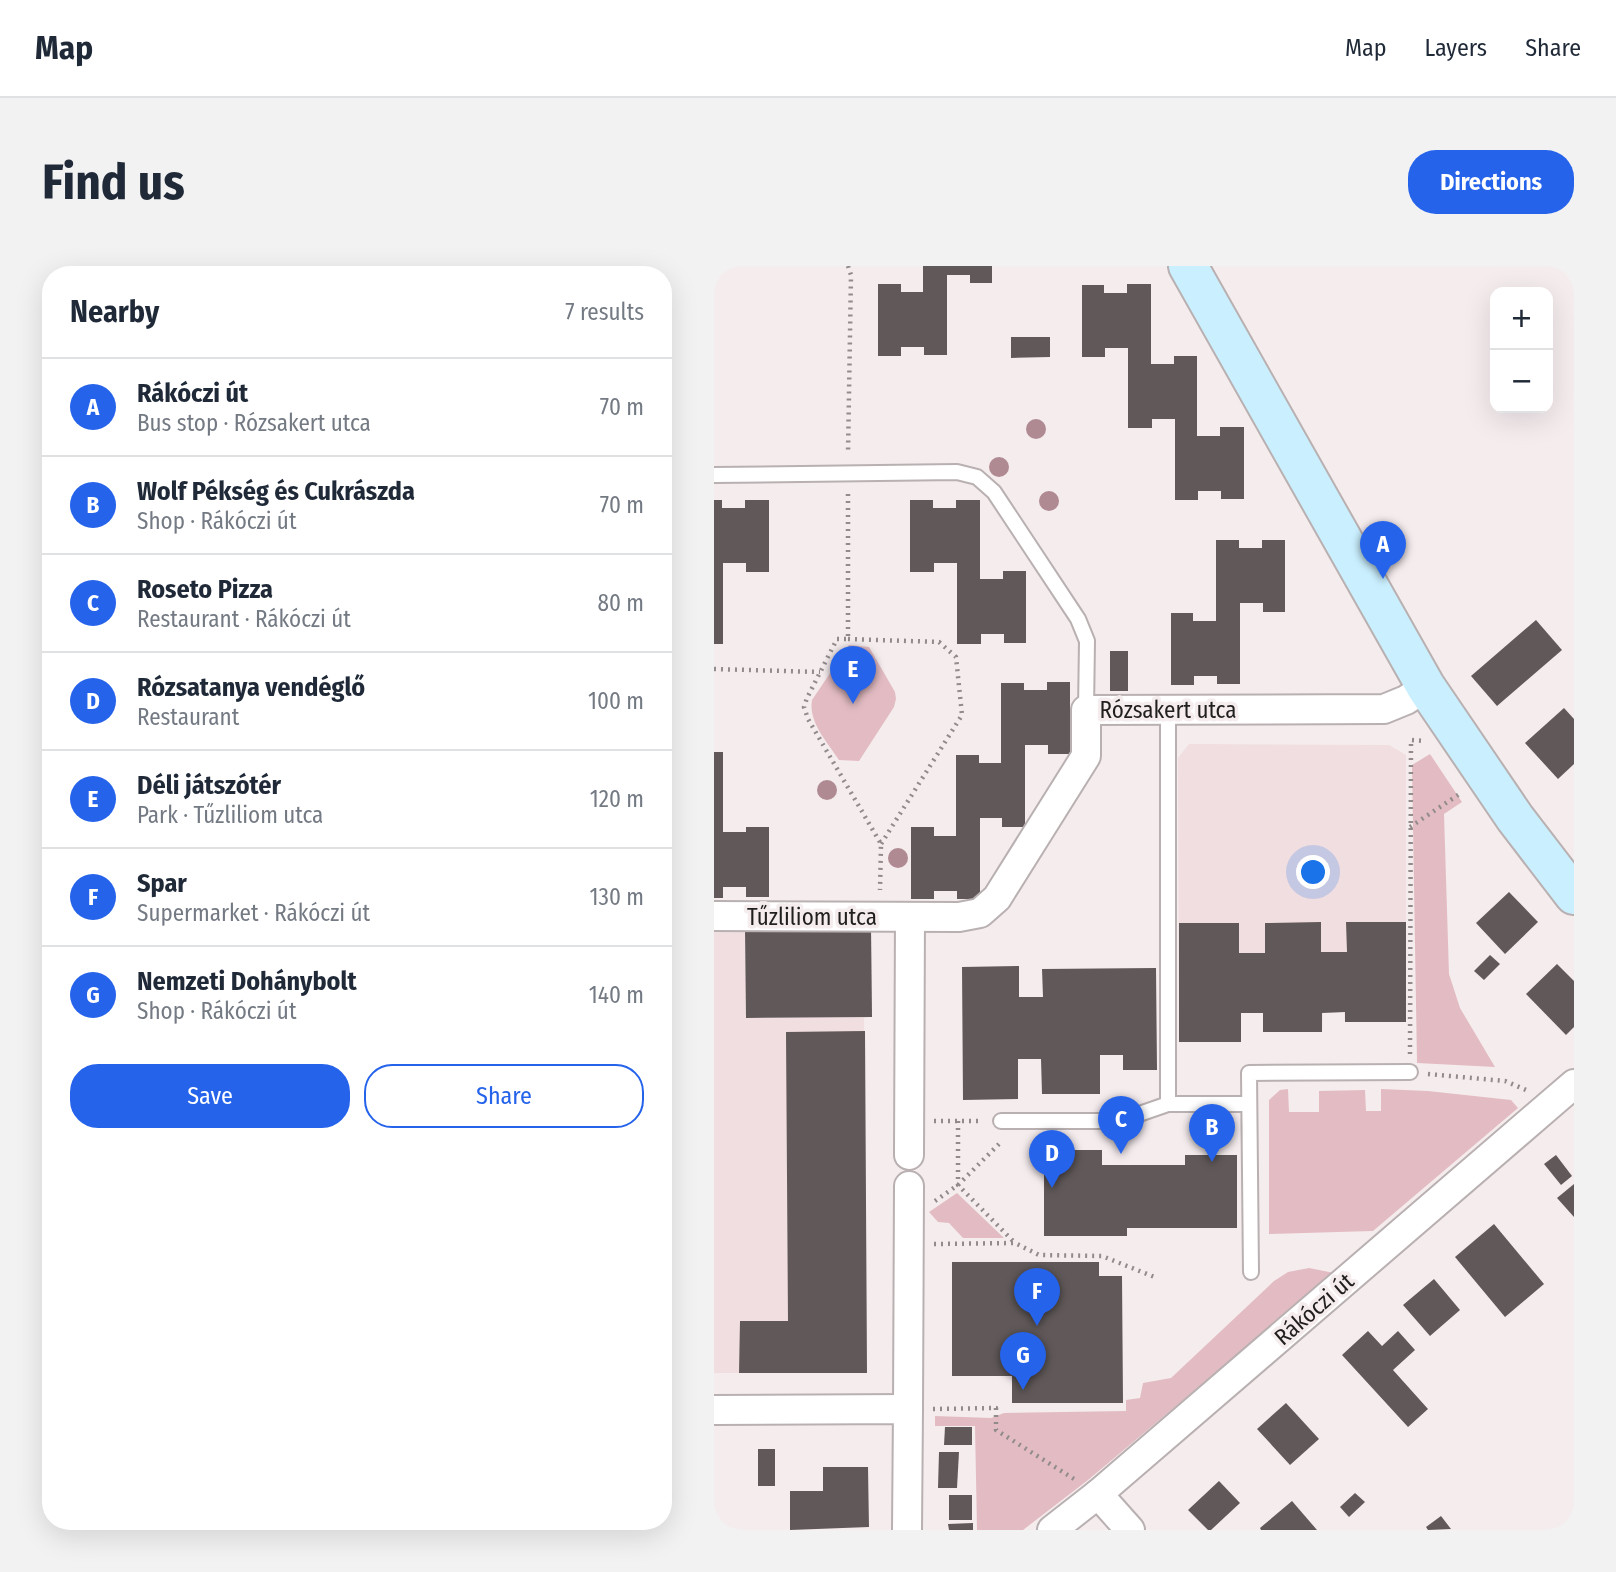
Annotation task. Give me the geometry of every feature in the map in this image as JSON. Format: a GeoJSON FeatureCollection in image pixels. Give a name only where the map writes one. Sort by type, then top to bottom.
{"type":"FeatureCollection","features":[{"type":"Feature","properties":{"kind":"street"},"geometry":{"type":"LineString","coordinates":[[1188,266],[1426,687],[1515,818],[1574,895]]}},
{"type":"Feature","properties":{"kind":"street","name":"Rózsakert utca"},"geometry":{"type":"LineString","coordinates":[[909,917],[959,917],[980,913],[997,898],[1086,756],[1086,710],[1384,709],[1406,701],[1426,687]]}},
{"type":"Feature","properties":{"kind":"street","name":"Tűzliliom utca"},"geometry":{"type":"LineString","coordinates":[[714,916],[909,917]]}},
{"type":"Feature","properties":{"kind":"street"},"geometry":{"type":"LineString","coordinates":[[909,917],[909,1155]]}},
{"type":"Feature","properties":{"kind":"street","name":"Rákóczi út"},"geometry":{"type":"LineString","coordinates":[[1052,1530],[1098,1494],[1546,1111],[1574,1084]]}},
{"type":"Feature","properties":{"kind":"street"},"geometry":{"type":"LineString","coordinates":[[907,1530],[909,1186]]}},
{"type":"Feature","properties":{"kind":"street"},"geometry":{"type":"LineString","coordinates":[[714,1410],[908,1409]]}},
{"type":"Feature","properties":{"kind":"street"},"geometry":{"type":"LineString","coordinates":[[1098,1494],[1130,1530]]}},
{"type":"Feature","properties":{"kind":"lane"},"geometry":{"type":"LineString","coordinates":[[714,475],[957,472],[977,477],[994,492],[1078,619],[1087,641],[1086,710]]}},
{"type":"Feature","properties":{"kind":"lane"},"geometry":{"type":"LineString","coordinates":[[1168,710],[1168,1104]]}},
{"type":"Feature","properties":{"kind":"lane"},"geometry":{"type":"LineString","coordinates":[[1251,1272],[1249,1073],[1410,1072]]}},
{"type":"Feature","properties":{"kind":"lane"},"geometry":{"type":"LineString","coordinates":[[1001,1121],[1119,1121],[1168,1104],[1249,1104]]}},
{"type":"Feature","properties":{"kind":"path"},"geometry":{"type":"LineString","coordinates":[[848,266],[851,275],[848,639]]}},
{"type":"Feature","properties":{"kind":"path"},"geometry":{"type":"LineString","coordinates":[[880,917],[881,844],[961,715],[956,657],[939,642],[837,639],[804,707],[808,719],[881,844]]}},
{"type":"Feature","properties":{"kind":"path"},"geometry":{"type":"LineString","coordinates":[[714,669],[820,672]]}},
{"type":"Feature","properties":{"kind":"path"},"geometry":{"type":"LineString","coordinates":[[1427,741],[1411,740],[1410,1072],[1505,1081],[1525,1088],[1546,1111]]}},
{"type":"Feature","properties":{"kind":"path"},"geometry":{"type":"LineString","coordinates":[[1410,828],[1463,792]]}},
{"type":"Feature","properties":{"kind":"path"},"geometry":{"type":"LineString","coordinates":[[909,1121],[1001,1121],[1001,1143],[909,1231]]}},
{"type":"Feature","properties":{"kind":"path"},"geometry":{"type":"LineString","coordinates":[[958,1121],[958,1185],[1015,1243],[1039,1255],[1102,1256],[1157,1278]]}},
{"type":"Feature","properties":{"kind":"path"},"geometry":{"type":"LineString","coordinates":[[909,1231],[1015,1243]]}},
{"type":"Feature","properties":{"kind":"path"},"geometry":{"type":"LineString","coordinates":[[908,1409],[996,1408],[996,1430],[1098,1494]]}},
{"type":"Feature","properties":{"kind":"shaded area"},"geometry":{"type":"Polygon","coordinates":[[[849,645],[869,647],[895,692],[896,699],[894,707],[859,761],[839,760],[820,732],[812,708],[812,700],[849,645]]]}},
{"type":"Feature","properties":{"kind":"shaded area"},"geometry":{"type":"Polygon","coordinates":[[[1189,744],[1389,745],[1406,755],[1406,1022],[1345,1022],[1344,1012],[1323,1013],[1322,1032],[1263,1032],[1263,1013],[1241,1013],[1179,1042],[1178,758],[1189,744]]]}},
{"type":"Feature","properties":{"kind":"shaded area"},"geometry":{"type":"Polygon","coordinates":[[[1430,754],[1462,802],[1444,814],[1449,974],[1460,1008],[1495,1067],[1417,1063],[1412,765],[1430,754]]]}},
{"type":"Feature","properties":{"kind":"shaded area"},"geometry":{"type":"Polygon","coordinates":[[[871,927],[872,1017],[864,1018],[867,1373],[714,1373],[714,928],[871,927]]]}},
{"type":"Feature","properties":{"kind":"shaded area"},"geometry":{"type":"Polygon","coordinates":[[[1288,1089],[1289,1112],[1319,1112],[1319,1091],[1365,1090],[1366,1111],[1381,1111],[1381,1089],[1511,1100],[1518,1108],[1373,1231],[1269,1234],[1269,1100],[1280,1090],[1288,1089]]]}},
{"type":"Feature","properties":{"kind":"shaded area"},"geometry":{"type":"Polygon","coordinates":[[[957,1193],[1004,1238],[963,1238],[949,1223],[938,1222],[929,1212],[957,1193]]]}},
{"type":"Feature","properties":{"kind":"shaded area"},"geometry":{"type":"Polygon","coordinates":[[[1309,1268],[1334,1273],[1088,1480],[1023,1530],[977,1530],[975,1426],[935,1426],[935,1416],[991,1418],[1004,1413],[1126,1411],[1126,1400],[1140,1398],[1143,1383],[1171,1378],[1274,1281],[1288,1272],[1309,1268]]]}},
{"type":"Feature","properties":{"kind":"building"},"geometry":{"type":"Polygon","coordinates":[[[923,266],[992,266],[992,283],[970,283],[970,275],[947,275],[947,355],[924,355],[924,347],[901,347],[901,356],[878,356],[878,284],[901,284],[901,292],[923,292],[923,266]]]}},
{"type":"Feature","properties":{"kind":"building"},"geometry":{"type":"Polygon","coordinates":[[[1127,284],[1151,284],[1151,364],[1174,364],[1174,356],[1197,356],[1197,436],[1220,436],[1220,427],[1244,427],[1244,499],[1221,499],[1221,491],[1198,491],[1198,500],[1175,500],[1175,419],[1152,419],[1152,428],[1128,428],[1128,348],[1105,348],[1105,357],[1082,357],[1082,285],[1104,285],[1104,293],[1127,293],[1127,284]]]}},
{"type":"Feature","properties":{"kind":"building"},"geometry":{"type":"Polygon","coordinates":[[[1011,337],[1050,337],[1050,357],[1011,358],[1011,337]]]}},
{"type":"Feature","properties":{"kind":"building"},"geometry":{"type":"Polygon","coordinates":[[[714,500],[722,500],[722,508],[745,508],[745,500],[769,500],[769,572],[746,572],[746,563],[723,563],[723,644],[714,644],[714,500]]]}},
{"type":"Feature","properties":{"kind":"building"},"geometry":{"type":"Polygon","coordinates":[[[910,500],[933,500],[933,508],[956,508],[956,500],[980,500],[980,579],[1003,579],[1003,571],[1026,571],[1026,643],[1004,643],[1004,634],[981,634],[981,644],[957,644],[957,563],[934,563],[934,572],[910,572],[910,500]]]}},
{"type":"Feature","properties":{"kind":"building"},"geometry":{"type":"Polygon","coordinates":[[[1216,540],[1239,540],[1239,548],[1262,548],[1262,540],[1285,540],[1285,612],[1263,612],[1263,603],[1240,603],[1240,684],[1217,684],[1217,676],[1194,676],[1194,685],[1171,685],[1171,613],[1193,613],[1193,621],[1216,621],[1216,540]]]}},
{"type":"Feature","properties":{"kind":"building"},"geometry":{"type":"Polygon","coordinates":[[[1536,620],[1562,650],[1497,706],[1471,676],[1536,620]]]}},
{"type":"Feature","properties":{"kind":"building"},"geometry":{"type":"Polygon","coordinates":[[[1110,651],[1128,651],[1128,691],[1110,691],[1110,651]]]}},
{"type":"Feature","properties":{"kind":"building"},"geometry":{"type":"Polygon","coordinates":[[[1047,682],[1070,682],[1070,754],[1048,754],[1048,745],[1025,745],[1025,827],[1002,827],[1002,818],[980,818],[980,899],[957,899],[957,891],[934,891],[934,899],[911,899],[911,827],[934,827],[934,836],[956,836],[956,755],[979,755],[979,763],[1001,763],[1001,683],[1024,683],[1024,690],[1047,690],[1047,682]]]}},
{"type":"Feature","properties":{"kind":"building"},"geometry":{"type":"Polygon","coordinates":[[[1564,708],[1574,719],[1574,764],[1558,779],[1525,743],[1564,708]]]}},
{"type":"Feature","properties":{"kind":"building"},"geometry":{"type":"Polygon","coordinates":[[[714,752],[723,752],[723,832],[746,832],[746,827],[769,827],[769,897],[746,897],[746,887],[723,887],[723,898],[714,898],[714,752]]]}},
{"type":"Feature","properties":{"kind":"building"},"geometry":{"type":"Polygon","coordinates":[[[1509,892],[1538,922],[1505,954],[1476,923],[1509,892]]]}},
{"type":"Feature","properties":{"kind":"building"},"geometry":{"type":"Polygon","coordinates":[[[1321,922],[1321,952],[1347,952],[1346,922],[1406,922],[1406,1022],[1345,1022],[1345,1012],[1322,1013],[1322,1032],[1263,1032],[1263,1013],[1241,1013],[1241,1042],[1179,1042],[1179,923],[1239,923],[1239,953],[1265,953],[1265,923],[1321,922]]]}},
{"type":"Feature","properties":{"kind":"building"},"geometry":{"type":"Polygon","coordinates":[[[871,927],[872,1017],[746,1018],[745,928],[871,927]]]}},
{"type":"Feature","properties":{"kind":"building"},"geometry":{"type":"Polygon","coordinates":[[[1490,955],[1500,964],[1484,980],[1474,971],[1490,955]]]}},
{"type":"Feature","properties":{"kind":"building"},"geometry":{"type":"Polygon","coordinates":[[[1557,964],[1574,981],[1574,1027],[1566,1035],[1526,994],[1557,964]]]}},
{"type":"Feature","properties":{"kind":"building"},"geometry":{"type":"Polygon","coordinates":[[[1019,966],[1019,997],[1043,997],[1042,969],[1156,968],[1157,1070],[1123,1070],[1123,1055],[1100,1055],[1100,1094],[1042,1094],[1041,1059],[1018,1059],[1018,1099],[963,1100],[962,967],[1019,966]]]}},
{"type":"Feature","properties":{"kind":"building"},"geometry":{"type":"Polygon","coordinates":[[[865,1031],[867,1373],[739,1373],[740,1321],[788,1321],[786,1032],[865,1031]]]}},
{"type":"Feature","properties":{"kind":"building"},"geometry":{"type":"Polygon","coordinates":[[[1044,1150],[1102,1150],[1102,1165],[1185,1165],[1185,1155],[1237,1155],[1237,1228],[1127,1228],[1127,1236],[1044,1236],[1044,1150]]]}},
{"type":"Feature","properties":{"kind":"building"},"geometry":{"type":"Polygon","coordinates":[[[1556,1155],[1572,1176],[1561,1185],[1544,1164],[1556,1155]]]}},
{"type":"Feature","properties":{"kind":"building"},"geometry":{"type":"Polygon","coordinates":[[[1574,1184],[1574,1217],[1557,1198],[1574,1184]]]}},
{"type":"Feature","properties":{"kind":"building"},"geometry":{"type":"Polygon","coordinates":[[[1494,1224],[1544,1284],[1505,1317],[1455,1257],[1494,1224]]]}},
{"type":"Feature","properties":{"kind":"building"},"geometry":{"type":"Polygon","coordinates":[[[952,1262],[1099,1262],[1099,1276],[1122,1276],[1123,1403],[1012,1403],[1012,1376],[952,1376],[952,1262]]]}},
{"type":"Feature","properties":{"kind":"building"},"geometry":{"type":"Polygon","coordinates":[[[1434,1279],[1460,1310],[1430,1336],[1403,1305],[1434,1279]]]}},
{"type":"Feature","properties":{"kind":"building"},"geometry":{"type":"Polygon","coordinates":[[[1368,1331],[1382,1346],[1398,1331],[1415,1350],[1393,1370],[1428,1409],[1408,1427],[1342,1355],[1368,1331]]]}},
{"type":"Feature","properties":{"kind":"building"},"geometry":{"type":"Polygon","coordinates":[[[1286,1403],[1319,1439],[1290,1465],[1257,1429],[1286,1403]]]}},
{"type":"Feature","properties":{"kind":"building"},"geometry":{"type":"Polygon","coordinates":[[[945,1427],[972,1427],[972,1445],[944,1445],[945,1427]]]}},
{"type":"Feature","properties":{"kind":"building"},"geometry":{"type":"Polygon","coordinates":[[[758,1449],[775,1449],[775,1486],[758,1486],[758,1449]]]}},
{"type":"Feature","properties":{"kind":"building"},"geometry":{"type":"Polygon","coordinates":[[[939,1452],[959,1452],[957,1488],[938,1488],[939,1452]]]}},
{"type":"Feature","properties":{"kind":"building"},"geometry":{"type":"Polygon","coordinates":[[[823,1467],[868,1467],[869,1527],[790,1530],[790,1491],[823,1491],[823,1467]]]}},
{"type":"Feature","properties":{"kind":"building"},"geometry":{"type":"Polygon","coordinates":[[[1219,1481],[1240,1503],[1208,1530],[1188,1510],[1219,1481]]]}},
{"type":"Feature","properties":{"kind":"building"},"geometry":{"type":"Polygon","coordinates":[[[1355,1493],[1365,1502],[1349,1517],[1340,1507],[1355,1493]]]}},
{"type":"Feature","properties":{"kind":"building"},"geometry":{"type":"Polygon","coordinates":[[[949,1495],[972,1495],[972,1520],[949,1520],[949,1495]]]}},
{"type":"Feature","properties":{"kind":"building"},"geometry":{"type":"Polygon","coordinates":[[[1292,1501],[1317,1530],[1261,1530],[1260,1528],[1292,1501]]]}},
{"type":"Feature","properties":{"kind":"building"},"geometry":{"type":"Polygon","coordinates":[[[1441,1516],[1451,1529],[1428,1530],[1426,1527],[1441,1516]]]}},
{"type":"Feature","properties":{"kind":"building"},"geometry":{"type":"Polygon","coordinates":[[[973,1523],[973,1530],[949,1530],[948,1524],[973,1523]]]}},
{"type":"Feature","properties":{"kind":"place","name":"Rákóczi út"},"geometry":{"type":"Point","coordinates":[1383,579]}},
{"type":"Feature","properties":{"kind":"place","name":"Déli játszótér"},"geometry":{"type":"Point","coordinates":[853,704]}},
{"type":"Feature","properties":{"kind":"place","name":"Roseto Pizza"},"geometry":{"type":"Point","coordinates":[1121,1154]}},
{"type":"Feature","properties":{"kind":"place","name":"Wolf Pékség és Cukrászda"},"geometry":{"type":"Point","coordinates":[1212,1162]}},
{"type":"Feature","properties":{"kind":"place","name":"Rózsatanya vendéglő"},"geometry":{"type":"Point","coordinates":[1052,1188]}},
{"type":"Feature","properties":{"kind":"place","name":"Spar"},"geometry":{"type":"Point","coordinates":[1037,1326]}},
{"type":"Feature","properties":{"kind":"place","name":"Nemzeti Dohánybolt"},"geometry":{"type":"Point","coordinates":[1023,1390]}}]}
